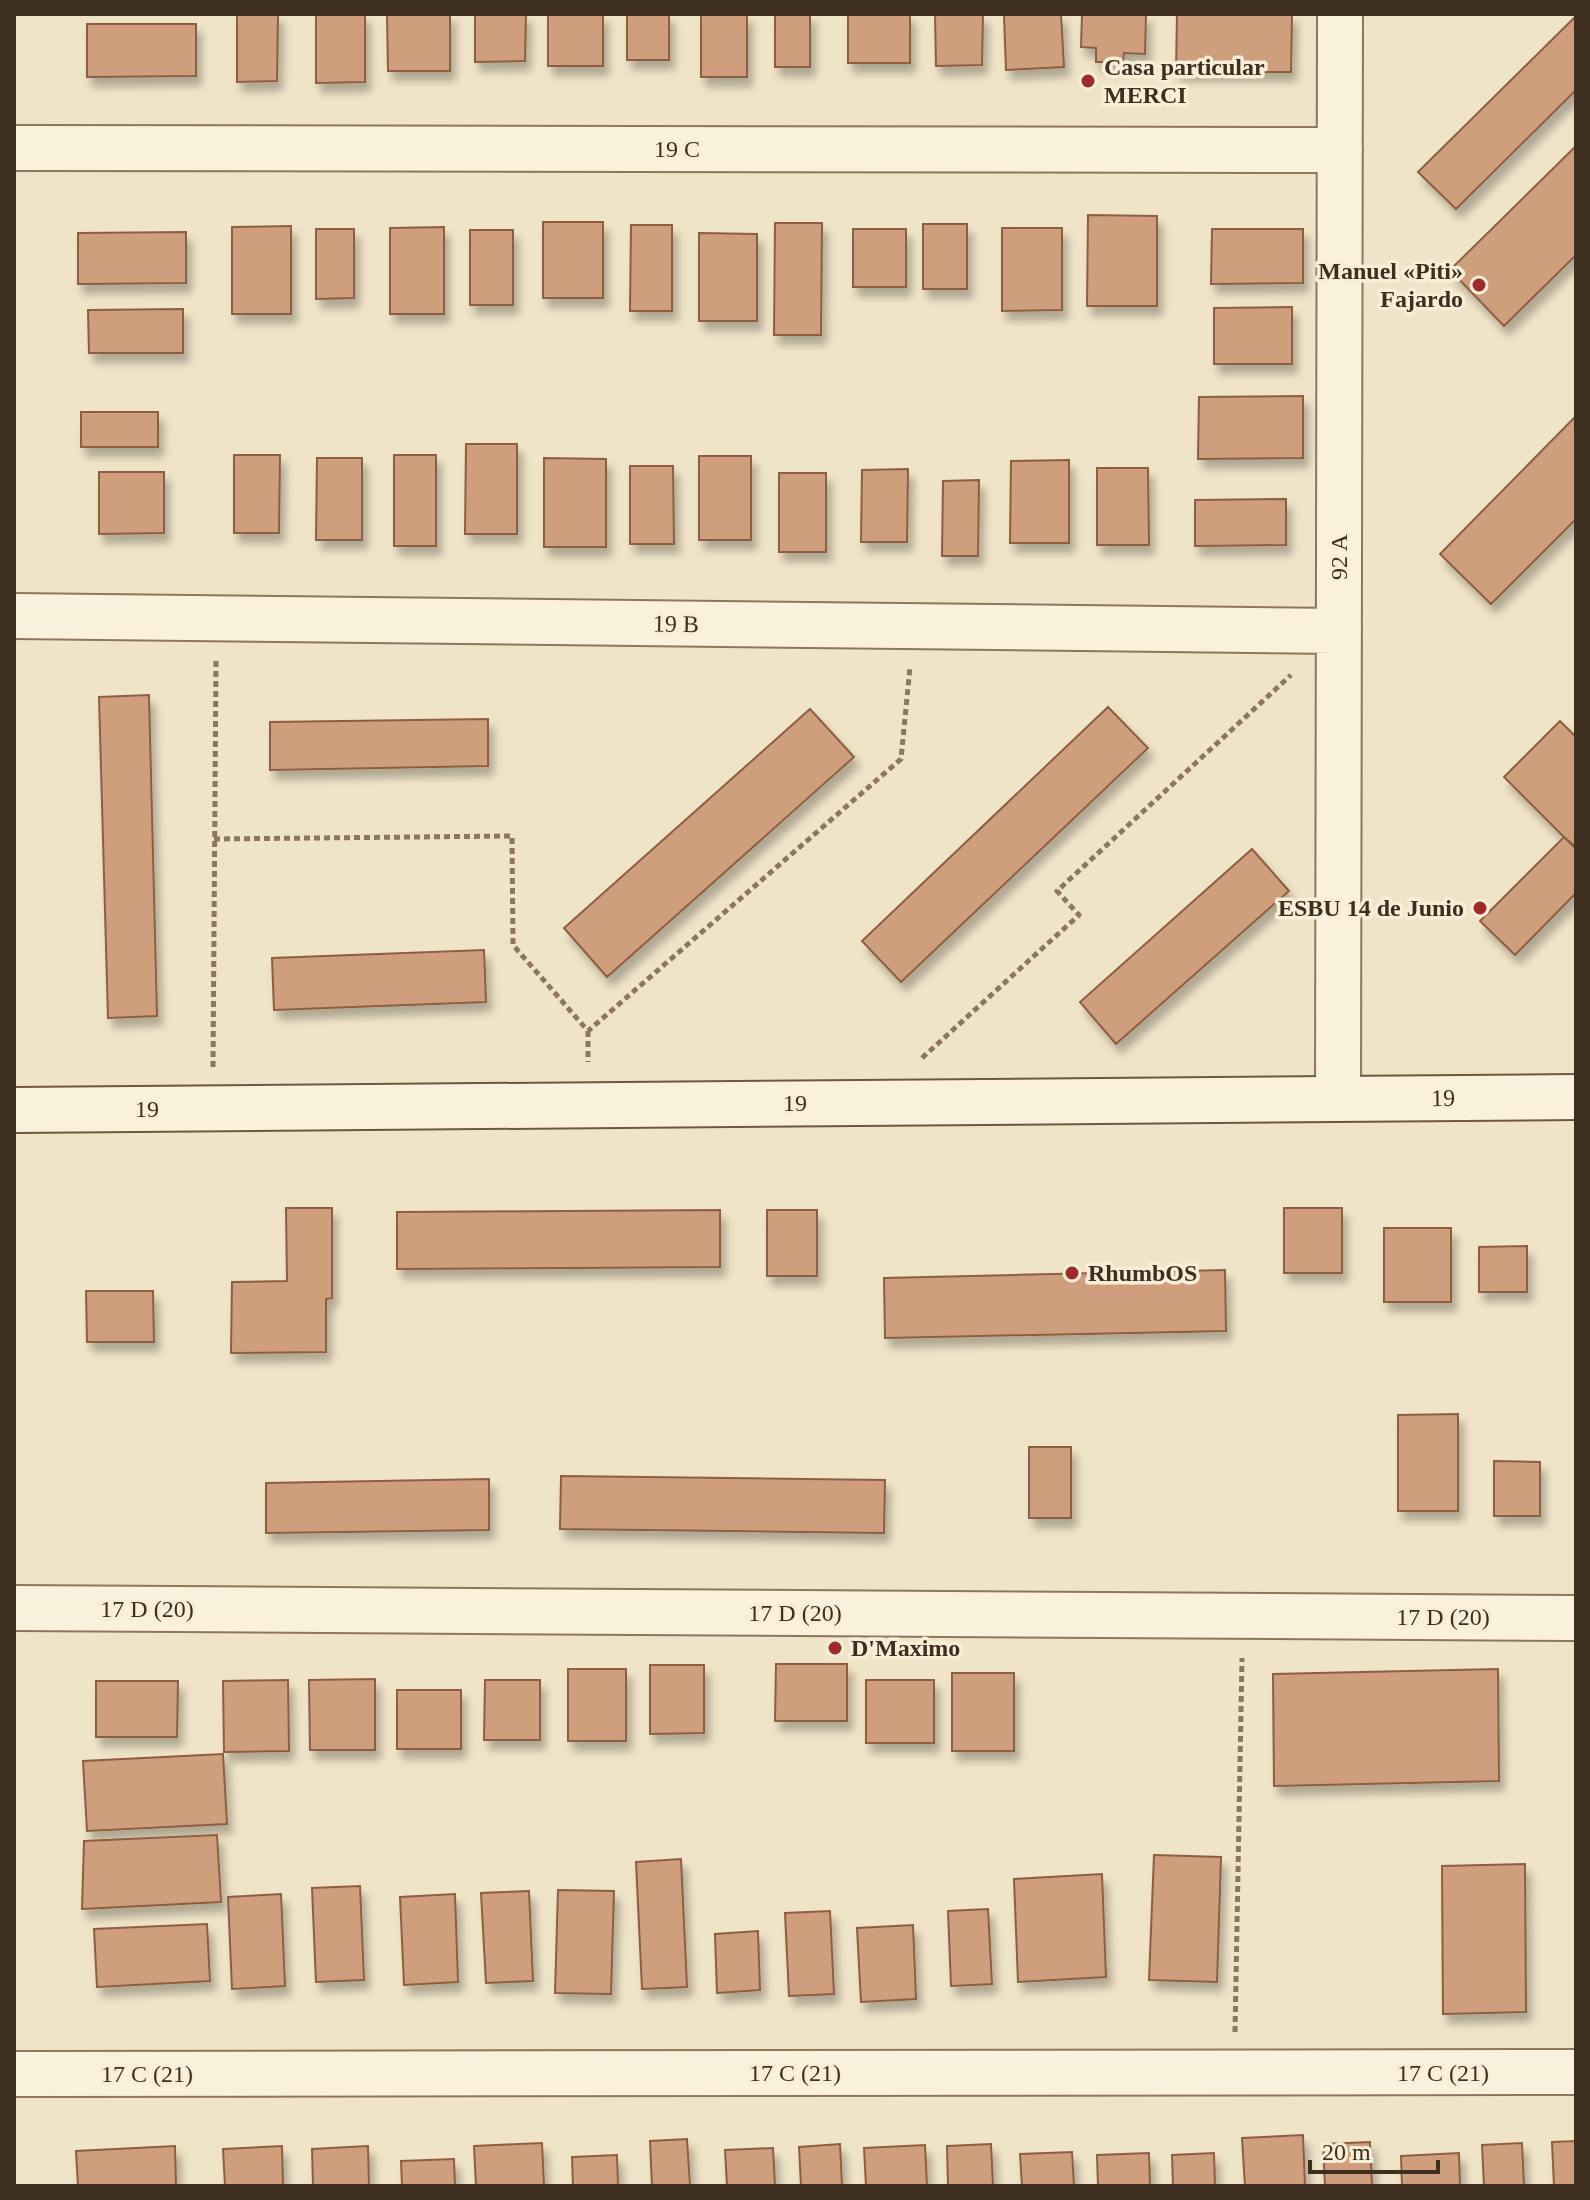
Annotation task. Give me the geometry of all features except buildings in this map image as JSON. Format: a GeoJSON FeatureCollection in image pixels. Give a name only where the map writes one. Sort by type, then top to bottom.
{"type":"FeatureCollection","features":[{"type":"Feature","properties":{"kind":"street","name":"92 A"},"geometry":{"type":"LineString","coordinates":[[1338,1099],[1340,14]]}},
{"type":"Feature","properties":{"kind":"street","name":"19 C"},"geometry":{"type":"LineString","coordinates":[[14,148],[1340,150]]}},
{"type":"Feature","properties":{"kind":"street","name":"19 B"},"geometry":{"type":"LineString","coordinates":[[14,616],[1339,631]]}},
{"type":"Feature","properties":{"kind":"street","name":"19"},"geometry":{"type":"LineString","coordinates":[[14,1110],[1576,1097]]}},
{"type":"Feature","properties":{"kind":"street","name":"17 D (20)"},"geometry":{"type":"LineString","coordinates":[[14,1608],[1576,1618]]}},
{"type":"Feature","properties":{"kind":"street","name":"17 C (21)"},"geometry":{"type":"LineString","coordinates":[[14,2074],[1576,2072]]}},
{"type":"Feature","properties":{"kind":"path"},"geometry":{"type":"LineString","coordinates":[[213,1108],[216,619]]}},
{"type":"Feature","properties":{"kind":"path"},"geometry":{"type":"LineString","coordinates":[[214,839],[512,836],[513,945],[588,1031],[901,759],[914,626]]}},
{"type":"Feature","properties":{"kind":"path"},"geometry":{"type":"LineString","coordinates":[[873,1103],[1079,915],[1057,891],[1339,631]]}},
{"type":"Feature","properties":{"kind":"path"},"geometry":{"type":"LineString","coordinates":[[1234,2073],[1243,1616]]}},
{"type":"Feature","properties":{"kind":"place","name":"Casa particular MERCI"},"geometry":{"type":"Point","coordinates":[1088,81]}},
{"type":"Feature","properties":{"kind":"place","name":"Manuel «Piti» Fajardo"},"geometry":{"type":"Point","coordinates":[1479,285]}},
{"type":"Feature","properties":{"kind":"place","name":"ESBU 14 de Junio"},"geometry":{"type":"Point","coordinates":[1480,908]}},
{"type":"Feature","properties":{"kind":"place","name":"RhumbOS"},"geometry":{"type":"Point","coordinates":[1072,1273]}},
{"type":"Feature","properties":{"kind":"place","name":"D'Maximo"},"geometry":{"type":"Point","coordinates":[835,1648]}}]}
